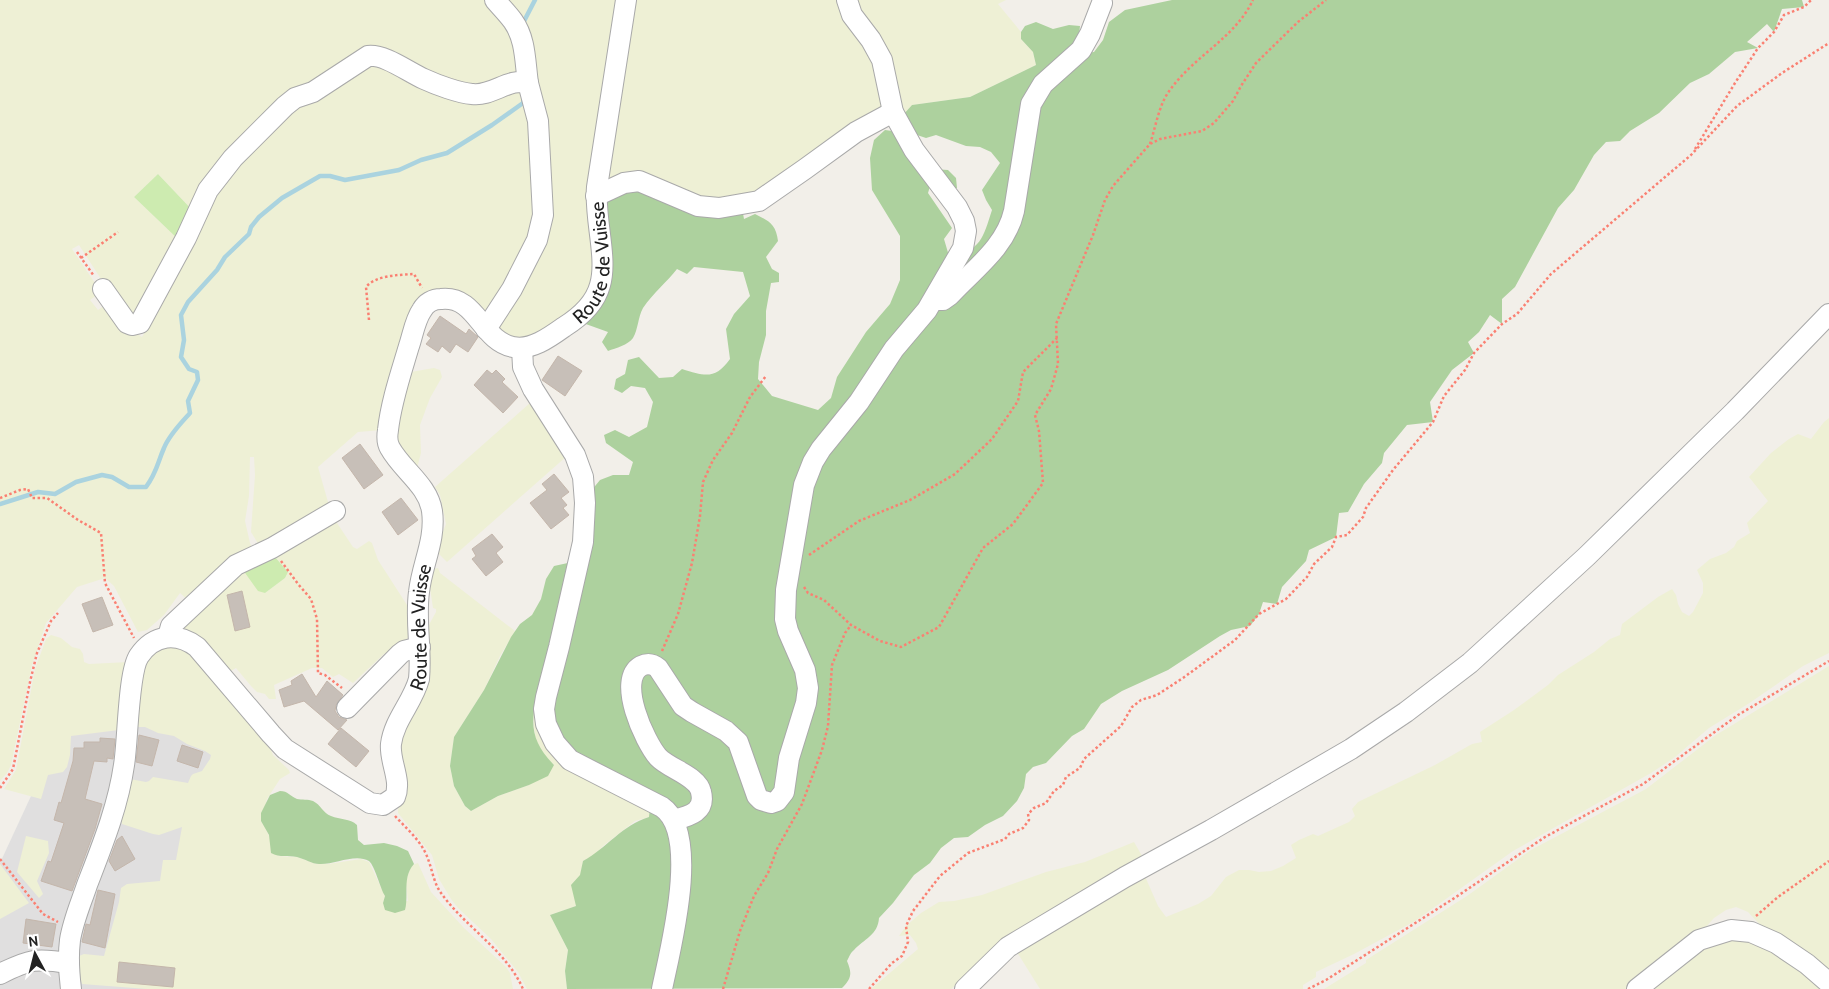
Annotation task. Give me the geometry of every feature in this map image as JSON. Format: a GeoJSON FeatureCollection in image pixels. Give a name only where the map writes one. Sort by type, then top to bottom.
{"type":"FeatureCollection","features":[{"type":"Feature","properties":{"kind":"street"},"geometry":{"type":"LineString","coordinates":[[486,329],[512,289],[536,240],[543,216],[538,120],[528,83],[525,55],[518,29],[495,0]]}},
{"type":"Feature","properties":{"kind":"street","name":"Route de Vuisse"},"geometry":{"type":"LineString","coordinates":[[522,348],[539,342],[572,322],[587,309],[598,293],[601,283],[602,265],[596,196],[626,0]]}},
{"type":"Feature","properties":{"kind":"street"},"geometry":{"type":"LineString","coordinates":[[674,820],[692,816],[698,811],[702,800],[702,793],[694,782],[665,763],[658,756],[642,731],[632,696],[635,673],[643,665],[654,665],[662,672],[683,706],[732,735],[743,754],[757,796],[766,802],[777,801],[784,792],[790,758],[806,703],[808,688],[805,670],[788,631],[785,619],[786,590],[800,498],[813,462],[821,449],[859,402],[894,349],[921,318],[963,248],[966,231],[965,224],[957,207],[914,150],[893,112],[882,60],[871,40],[852,15],[847,0]]}},
{"type":"Feature","properties":{"kind":"street"},"geometry":{"type":"LineString","coordinates":[[932,300],[943,300],[950,295],[995,249],[1009,228],[1025,151],[1031,104],[1043,84],[1081,50],[1090,34],[1097,1]]}},
{"type":"Feature","properties":{"kind":"street"},"geometry":{"type":"LineString","coordinates":[[103,289],[127,323],[132,325],[140,323],[186,238],[208,190],[233,158],[295,98],[312,92],[368,56],[378,55],[426,80],[471,94],[491,93],[510,84],[528,83]]}},
{"type":"Feature","properties":{"kind":"street"},"geometry":{"type":"LineString","coordinates":[[596,196],[624,183],[639,181],[698,206],[719,208],[759,201],[856,132],[893,112]]}},
{"type":"Feature","properties":{"kind":"street"},"geometry":{"type":"LineString","coordinates":[[430,302],[440,299],[458,301],[469,308],[486,329],[503,344],[522,348],[523,367],[533,389],[575,455],[582,477],[586,503],[583,542],[546,697],[544,714],[546,724],[555,743],[570,760],[662,807],[668,811],[674,820],[680,850],[680,890],[674,936],[662,989]]}},
{"type":"Feature","properties":{"kind":"street","name":"Route de Vuisse"},"geometry":{"type":"LineString","coordinates":[[386,804],[393,800],[397,786],[391,743],[396,728],[418,684],[420,647],[419,593],[432,540],[432,510],[428,499],[423,489],[390,448],[388,432],[415,326],[421,312],[430,302]]}},
{"type":"Feature","properties":{"kind":"street"},"geometry":{"type":"LineString","coordinates":[[965,989],[1008,947],[1125,877],[1351,749],[1406,712],[1470,663],[1594,549],[1728,418],[1829,314]]}},
{"type":"Feature","properties":{"kind":"street"},"geometry":{"type":"LineString","coordinates":[[168,637],[171,626],[236,565],[272,548],[335,511]]}},
{"type":"Feature","properties":{"kind":"street"},"geometry":{"type":"LineString","coordinates":[[71,989],[70,939],[119,794],[134,667],[142,652],[154,641],[168,637],[185,640],[198,647],[271,734],[291,753],[363,800],[374,805],[386,804]]}},
{"type":"Feature","properties":{"kind":"street"},"geometry":{"type":"LineString","coordinates":[[352,704],[400,654],[404,651],[420,647]]}},
{"type":"Feature","properties":{"kind":"street"},"geometry":{"type":"LineString","coordinates":[[1637,989],[1699,940],[1731,930],[1751,932],[1776,943],[1807,964],[1829,983]]}},
{"type":"Feature","properties":{"kind":"street"},"geometry":{"type":"LineString","coordinates":[[0,974],[23,963],[36,960],[44,959],[69,963]]}},
{"type":"Feature","properties":{"kind":"path"},"geometry":{"type":"LineString","coordinates":[[1056,338],[1022,372],[1018,401],[992,439],[955,474],[910,500],[860,521],[790,567],[797,574],[808,593],[824,600],[852,625],[880,641],[901,647],[939,627],[983,548],[1014,524],[1043,483],[1038,431],[1034,415],[1051,389],[1058,364],[1056,324],[1093,235],[1105,200],[1113,186],[1150,144],[1169,91],[1206,53],[1233,31],[1253,0]]}},
{"type":"Feature","properties":{"kind":"path"},"geometry":{"type":"LineString","coordinates":[[1150,144],[1168,136],[1192,134],[1214,123],[1234,102],[1241,86],[1256,63],[1298,22],[1326,0]]}},
{"type":"Feature","properties":{"kind":"path"},"geometry":{"type":"LineString","coordinates":[[1691,155],[1758,48],[1774,32],[1784,15],[1804,7],[1811,0]]}},
{"type":"Feature","properties":{"kind":"path"},"geometry":{"type":"LineString","coordinates":[[869,989],[892,963],[902,956],[908,942],[906,926],[913,911],[940,876],[968,853],[1005,840],[1009,834],[1023,828],[1029,820],[1028,814],[1034,808],[1046,803],[1054,792],[1063,785],[1066,777],[1080,768],[1084,759],[1121,726],[1132,706],[1141,700],[1157,695],[1183,678],[1234,640],[1259,614],[1286,598],[1307,577],[1314,564],[1332,547],[1336,537],[1347,535],[1363,517],[1366,508],[1388,478],[1433,422],[1444,396],[1465,370],[1474,352],[1502,324],[1517,314],[1552,274],[1691,155],[1737,106],[1782,73],[1829,43]]}},
{"type":"Feature","properties":{"kind":"path"},"geometry":{"type":"LineString","coordinates":[[81,258],[118,232]]}},
{"type":"Feature","properties":{"kind":"path"},"geometry":{"type":"LineString","coordinates":[[77,252],[103,289]]}},
{"type":"Feature","properties":{"kind":"path"},"geometry":{"type":"LineString","coordinates":[[369,320],[366,287],[371,281],[397,275],[414,274],[430,302]]}},
{"type":"Feature","properties":{"kind":"path"},"geometry":{"type":"LineString","coordinates":[[654,665],[669,639],[692,563],[700,516],[703,482],[713,460],[732,434],[750,397],[766,376]]}},
{"type":"Feature","properties":{"kind":"path"},"geometry":{"type":"LineString","coordinates":[[0,498],[28,489],[31,497],[47,498],[78,520],[101,532],[105,583],[142,652]]}},
{"type":"Feature","properties":{"kind":"path"},"geometry":{"type":"LineString","coordinates":[[272,548],[298,584],[312,599],[317,619],[318,673],[325,675],[352,704]]}},
{"type":"Feature","properties":{"kind":"path"},"geometry":{"type":"LineString","coordinates":[[0,788],[13,769],[30,682],[38,653],[51,621],[58,613]]}},
{"type":"Feature","properties":{"kind":"path"},"geometry":{"type":"LineString","coordinates":[[723,989],[740,931],[754,896],[768,873],[777,849],[802,804],[822,750],[828,726],[832,665],[845,633],[852,625]]}},
{"type":"Feature","properties":{"kind":"path"},"geometry":{"type":"LineString","coordinates":[[1308,989],[1326,980],[1456,897],[1545,837],[1643,784],[1738,716],[1829,661]]}},
{"type":"Feature","properties":{"kind":"path"},"geometry":{"type":"LineString","coordinates":[[386,804],[420,843],[427,855],[440,892],[467,924],[505,962],[519,980],[523,989]]}},
{"type":"Feature","properties":{"kind":"path"},"geometry":{"type":"LineString","coordinates":[[0,859],[43,914],[72,930]]}},
{"type":"Feature","properties":{"kind":"path"},"geometry":{"type":"LineString","coordinates":[[1740,930],[1778,897],[1829,861]]}},
{"type":"Feature","properties":{"kind":"shaded area"},"geometry":{"type":"Polygon","coordinates":[[[157,713],[232,756],[226,989],[0,989],[0,863],[69,714],[157,713]]]}},
{"type":"Feature","properties":{"kind":"green space"},"geometry":{"type":"Polygon","coordinates":[[[0,0],[491,0],[513,28],[520,44],[524,75],[515,77],[483,92],[451,85],[401,66],[384,56],[376,45],[346,60],[348,68],[322,84],[293,96],[269,116],[207,185],[195,213],[158,174],[134,197],[181,242],[156,283],[149,303],[142,312],[133,316],[123,313],[79,245],[72,249],[101,292],[90,300],[98,310],[108,303],[115,311],[111,313],[124,330],[127,328],[142,337],[145,332],[146,320],[199,219],[209,194],[263,133],[292,105],[320,94],[367,62],[379,61],[427,84],[472,99],[486,99],[512,88],[521,87],[527,91],[536,131],[539,209],[536,229],[511,285],[487,321],[470,301],[450,293],[436,294],[424,300],[413,312],[383,419],[382,430],[358,432],[318,467],[330,509],[272,543],[260,547],[251,532],[255,475],[254,457],[250,457],[249,496],[245,521],[254,552],[221,571],[190,602],[180,593],[164,615],[147,630],[138,632],[114,586],[105,578],[77,587],[46,623],[32,665],[11,765],[0,781],[0,0]]]}},
{"type":"Feature","properties":{"kind":"green space"},"geometry":{"type":"Polygon","coordinates":[[[500,0],[623,0],[595,265],[587,296],[566,320],[519,342],[495,327],[533,256],[541,125],[500,0]]]}},
{"type":"Feature","properties":{"kind":"green space"},"geometry":{"type":"Polygon","coordinates":[[[631,0],[839,0],[867,43],[887,106],[766,191],[737,201],[603,190],[631,0]]]}},
{"type":"Feature","properties":{"kind":"green space"},"geometry":{"type":"Polygon","coordinates":[[[851,0],[1006,0],[998,4],[1021,32],[1021,39],[1033,52],[1036,65],[970,97],[912,105],[903,115],[851,0]]]}},
{"type":"Feature","properties":{"kind":"green space"},"geometry":{"type":"Polygon","coordinates":[[[1172,0],[1802,0],[1804,7],[1782,9],[1774,32],[1767,24],[1747,42],[1758,48],[1735,52],[1709,74],[1690,83],[1659,113],[1630,131],[1620,141],[1606,142],[1594,155],[1574,190],[1558,208],[1515,287],[1502,299],[1502,324],[1490,315],[1479,332],[1468,342],[1474,353],[1452,370],[1430,402],[1433,422],[1407,425],[1384,453],[1382,463],[1364,484],[1348,512],[1339,513],[1336,537],[1309,550],[1306,561],[1282,587],[1277,604],[1263,602],[1259,614],[1250,626],[1231,630],[1168,670],[1122,691],[1101,704],[1084,729],[1072,736],[1046,763],[1033,767],[1026,774],[1024,788],[1017,801],[1003,816],[985,825],[968,837],[954,838],[941,848],[930,863],[914,875],[879,918],[873,933],[851,953],[847,961],[850,975],[842,988],[567,989],[565,971],[568,950],[550,915],[576,906],[571,885],[580,875],[583,861],[631,825],[649,817],[651,795],[573,753],[536,699],[533,718],[535,735],[541,749],[554,765],[548,776],[498,796],[471,811],[465,806],[454,786],[450,766],[454,737],[484,690],[511,637],[520,624],[532,615],[541,599],[546,579],[554,566],[577,561],[591,491],[600,480],[613,475],[629,475],[633,462],[606,443],[604,435],[615,430],[629,437],[647,427],[653,402],[645,388],[631,386],[622,393],[614,389],[616,379],[625,374],[628,360],[639,357],[659,378],[673,377],[682,369],[703,374],[714,373],[725,366],[730,359],[726,329],[734,314],[750,296],[743,272],[694,267],[687,274],[677,269],[643,308],[633,338],[625,344],[608,351],[602,342],[608,332],[583,323],[595,311],[601,198],[632,187],[742,208],[744,219],[755,214],[771,224],[776,231],[778,241],[766,257],[772,269],[779,273],[779,282],[771,283],[766,311],[766,335],[759,362],[758,379],[772,396],[818,410],[831,398],[837,377],[866,332],[890,304],[900,280],[900,236],[872,190],[870,158],[874,140],[885,130],[892,131],[906,156],[919,173],[933,169],[948,170],[956,178],[957,188],[946,190],[931,183],[928,193],[952,228],[944,239],[949,256],[968,251],[979,242],[986,228],[992,210],[982,190],[1000,163],[991,152],[980,147],[966,146],[936,135],[926,138],[914,134],[903,115],[912,105],[970,97],[1036,65],[1033,52],[1021,39],[1021,32],[1025,26],[1036,22],[1053,29],[1069,25],[1080,26],[1077,54],[1094,52],[1103,40],[1109,22],[1125,10],[1172,0]]]}},
{"type":"Feature","properties":{"kind":"green space"},"geometry":{"type":"Polygon","coordinates":[[[158,174],[195,213],[181,242],[134,197],[158,174]]]}},
{"type":"Feature","properties":{"kind":"green space"},"geometry":{"type":"Polygon","coordinates":[[[434,368],[440,370],[442,377],[430,398],[420,425],[421,453],[417,468],[399,451],[395,433],[411,372],[434,368]]]}},
{"type":"Feature","properties":{"kind":"green space"},"geometry":{"type":"Polygon","coordinates":[[[530,403],[567,456],[447,562],[439,554],[441,537],[446,524],[440,495],[435,487],[530,403]]]}},
{"type":"Feature","properties":{"kind":"green space"},"geometry":{"type":"Polygon","coordinates":[[[1829,418],[1829,653],[1803,666],[1709,728],[1675,757],[1651,773],[1513,851],[1415,921],[1316,972],[1316,977],[1303,985],[1303,989],[1040,989],[1015,949],[1144,874],[1158,906],[1166,917],[1198,904],[1211,896],[1226,877],[1239,870],[1271,871],[1283,866],[1296,858],[1291,845],[1313,834],[1318,836],[1349,822],[1355,816],[1352,809],[1358,802],[1435,765],[1472,744],[1482,742],[1480,732],[1514,710],[1548,685],[1558,675],[1594,652],[1610,639],[1620,635],[1622,624],[1658,597],[1672,589],[1682,612],[1689,616],[1703,593],[1703,583],[1697,570],[1710,559],[1726,553],[1734,547],[1737,541],[1750,533],[1747,523],[1768,501],[1749,477],[1771,453],[1789,439],[1798,434],[1811,439],[1829,418]]]}},
{"type":"Feature","properties":{"kind":"green space"},"geometry":{"type":"Polygon","coordinates":[[[335,520],[353,547],[357,549],[369,541],[372,543],[378,560],[407,605],[412,629],[410,635],[400,647],[384,654],[353,683],[339,674],[333,677],[322,668],[312,668],[274,685],[276,699],[269,699],[265,694],[257,692],[236,668],[227,673],[191,632],[183,628],[243,570],[265,593],[285,578],[288,572],[275,557],[335,520]]]}},
{"type":"Feature","properties":{"kind":"green space"},"geometry":{"type":"Polygon","coordinates":[[[275,557],[288,572],[285,578],[265,593],[258,591],[243,570],[275,557]]]}},
{"type":"Feature","properties":{"kind":"green space"},"geometry":{"type":"Polygon","coordinates":[[[438,568],[440,573],[515,631],[500,656],[484,690],[454,737],[450,766],[454,786],[465,806],[471,811],[498,796],[529,785],[554,765],[543,754],[535,740],[533,713],[536,698],[651,795],[649,817],[635,821],[603,846],[595,855],[583,861],[576,906],[550,915],[568,950],[565,971],[567,989],[527,989],[518,972],[491,939],[451,899],[439,879],[432,855],[398,813],[403,800],[398,752],[425,632],[436,612],[436,609],[433,608],[430,588],[431,569],[438,568]]]}},
{"type":"Feature","properties":{"kind":"green space"},"geometry":{"type":"Polygon","coordinates":[[[51,635],[61,638],[72,647],[80,649],[84,662],[89,664],[129,662],[119,730],[71,736],[67,767],[63,772],[48,775],[41,799],[4,789],[16,770],[35,669],[46,639],[51,635]]]}},
{"type":"Feature","properties":{"kind":"green space"},"geometry":{"type":"Polygon","coordinates":[[[161,645],[186,649],[270,747],[273,755],[289,770],[290,773],[280,779],[267,799],[261,821],[278,856],[297,857],[316,864],[361,859],[369,862],[385,896],[383,903],[408,901],[406,883],[408,874],[412,865],[418,863],[431,892],[464,928],[506,967],[510,973],[513,989],[147,989],[82,984],[79,956],[84,954],[104,956],[121,888],[127,884],[160,881],[163,860],[176,860],[182,827],[159,835],[122,824],[121,819],[130,779],[146,782],[153,777],[188,783],[193,774],[202,771],[211,755],[174,736],[158,733],[145,727],[137,727],[139,669],[161,645]]]}},
{"type":"Feature","properties":{"kind":"green space"},"geometry":{"type":"Polygon","coordinates":[[[1829,666],[1829,978],[1768,933],[1748,912],[1736,907],[1726,910],[1714,918],[1705,928],[1628,989],[1324,989],[1467,896],[1531,850],[1646,789],[1716,735],[1829,666]]]}},
{"type":"Feature","properties":{"kind":"green space"},"geometry":{"type":"Polygon","coordinates":[[[280,791],[297,799],[313,801],[328,815],[354,823],[357,825],[358,840],[364,845],[384,843],[408,851],[414,864],[410,869],[407,880],[405,910],[395,913],[385,910],[383,903],[385,896],[369,861],[357,858],[319,864],[297,857],[271,853],[269,835],[261,821],[261,813],[270,795],[280,791]]]}},
{"type":"Feature","properties":{"kind":"green space"},"geometry":{"type":"Polygon","coordinates":[[[26,836],[48,841],[49,853],[37,881],[43,894],[39,898],[17,872],[26,836]]]}},
{"type":"Feature","properties":{"kind":"green space"},"geometry":{"type":"Polygon","coordinates":[[[1134,842],[1145,861],[1015,938],[951,989],[871,989],[918,949],[910,935],[899,936],[906,926],[921,913],[939,902],[982,895],[1046,872],[1085,862],[1134,842]]]}},
{"type":"Feature","properties":{"kind":"green space"},"geometry":{"type":"Polygon","coordinates":[[[0,864],[29,903],[0,919],[0,864]]]}},
{"type":"Feature","properties":{"kind":"green space"},"geometry":{"type":"Polygon","coordinates":[[[1730,937],[1767,945],[1826,989],[1643,989],[1688,951],[1730,937]]]}},
{"type":"Feature","properties":{"kind":"building"},"geometry":{"type":"Polygon","coordinates":[[[440,316],[466,334],[469,329],[478,337],[468,352],[456,344],[450,353],[442,346],[438,352],[426,344],[431,338],[427,335],[440,316]]]}},
{"type":"Feature","properties":{"kind":"building"},"geometry":{"type":"Polygon","coordinates":[[[558,356],[582,371],[565,396],[542,380],[558,356]]]}},
{"type":"Feature","properties":{"kind":"building"},"geometry":{"type":"Polygon","coordinates":[[[487,370],[492,374],[496,370],[505,379],[502,382],[518,397],[503,413],[474,385],[487,370]]]}},
{"type":"Feature","properties":{"kind":"building"},"geometry":{"type":"Polygon","coordinates":[[[360,444],[383,475],[364,489],[342,458],[360,444]]]}},
{"type":"Feature","properties":{"kind":"building"},"geometry":{"type":"Polygon","coordinates":[[[554,474],[569,492],[561,498],[567,505],[563,508],[569,515],[551,529],[530,503],[547,490],[542,484],[554,474]]]}},
{"type":"Feature","properties":{"kind":"building"},"geometry":{"type":"Polygon","coordinates":[[[401,498],[418,520],[398,535],[382,512],[401,498]]]}},
{"type":"Feature","properties":{"kind":"building"},"geometry":{"type":"Polygon","coordinates":[[[492,534],[503,547],[496,553],[503,562],[486,576],[472,559],[476,556],[472,549],[492,534]]]}},
{"type":"Feature","properties":{"kind":"building"},"geometry":{"type":"Polygon","coordinates":[[[242,591],[250,627],[235,631],[227,595],[242,591]]]}},
{"type":"Feature","properties":{"kind":"building"},"geometry":{"type":"Polygon","coordinates":[[[102,597],[113,625],[93,632],[82,604],[102,597]]]}},
{"type":"Feature","properties":{"kind":"building"},"geometry":{"type":"Polygon","coordinates":[[[302,674],[316,697],[327,681],[343,695],[336,705],[335,711],[339,717],[347,720],[338,730],[304,701],[284,707],[279,690],[292,685],[291,681],[302,674]]]}},
{"type":"Feature","properties":{"kind":"building"},"geometry":{"type":"Polygon","coordinates":[[[341,728],[369,751],[356,767],[328,744],[341,728]]]}},
{"type":"Feature","properties":{"kind":"building"},"geometry":{"type":"Polygon","coordinates":[[[139,735],[159,740],[152,766],[136,762],[139,735]]]}},
{"type":"Feature","properties":{"kind":"building"},"geometry":{"type":"Polygon","coordinates":[[[100,738],[115,739],[113,759],[107,758],[107,762],[94,761],[85,799],[102,804],[95,829],[72,891],[41,881],[48,861],[51,862],[64,823],[54,820],[73,761],[74,748],[84,748],[84,742],[100,742],[100,738]]]}},
{"type":"Feature","properties":{"kind":"building"},"geometry":{"type":"Polygon","coordinates":[[[182,745],[203,752],[198,768],[177,761],[182,745]]]}},
{"type":"Feature","properties":{"kind":"building"},"geometry":{"type":"Polygon","coordinates":[[[122,836],[135,859],[115,871],[109,861],[117,840],[122,836]]]}},
{"type":"Feature","properties":{"kind":"building"},"geometry":{"type":"Polygon","coordinates":[[[98,890],[115,894],[105,948],[82,942],[86,924],[90,925],[98,890]]]}},
{"type":"Feature","properties":{"kind":"building"},"geometry":{"type":"Polygon","coordinates":[[[26,919],[56,924],[52,947],[23,943],[26,919]]]}},
{"type":"Feature","properties":{"kind":"building"},"geometry":{"type":"Polygon","coordinates":[[[119,962],[175,968],[173,987],[117,982],[119,962]]]}},
{"type":"Feature","properties":{"kind":"waterway"},"geometry":{"type":"LineString","coordinates":[[522,25],[535,0]]}},
{"type":"Feature","properties":{"kind":"waterway"},"geometry":{"type":"LineString","coordinates":[[0,504],[38,492],[55,494],[76,482],[102,475],[112,477],[129,487],[146,487],[155,472],[169,438],[190,413],[188,401],[198,380],[197,372],[189,369],[181,357],[184,340],[181,315],[188,302],[217,270],[225,257],[249,234],[251,227],[259,217],[282,198],[320,176],[330,176],[345,180],[399,170],[421,160],[447,153],[523,103],[524,98]]}}]}
